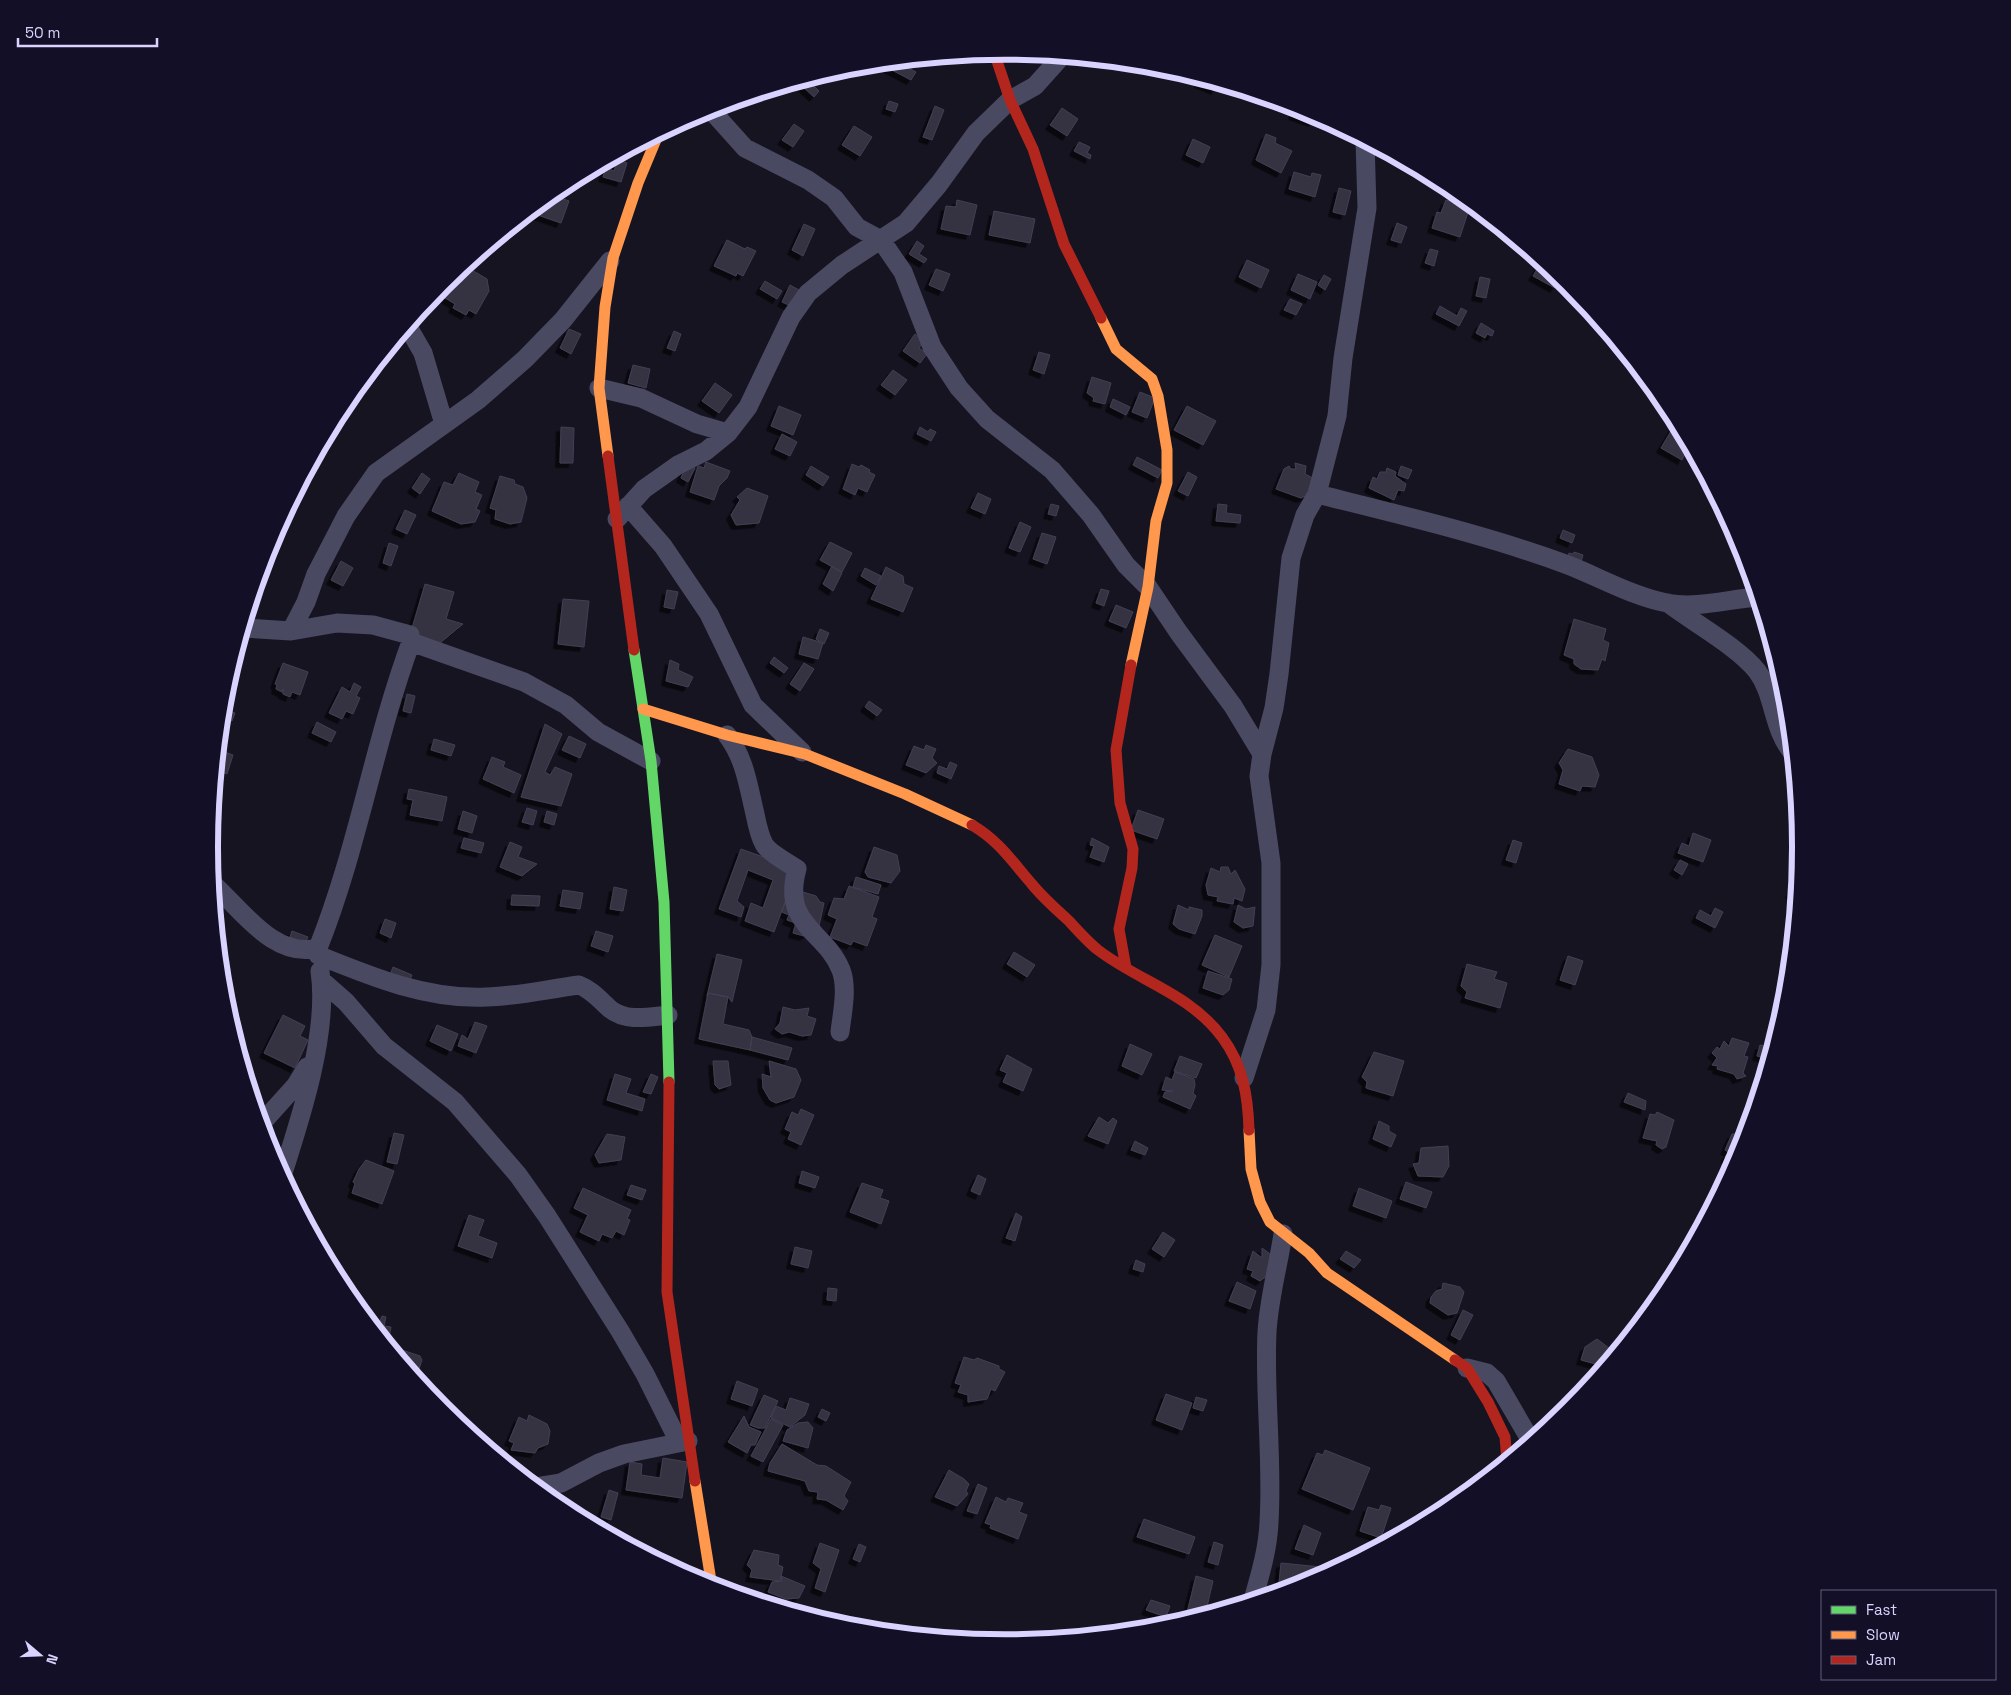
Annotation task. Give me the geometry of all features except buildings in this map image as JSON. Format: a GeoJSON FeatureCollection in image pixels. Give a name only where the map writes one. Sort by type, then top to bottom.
{"type":"FeatureCollection","features":[{"type":"Feature","properties":{"kind":"street"},"geometry":{"type":"LineString","coordinates":[[997,60],[1010,100],[1033,149],[1064,244],[1116,349],[1152,379],[1158,396],[1167,450],[1167,482],[1156,521],[1148,587],[1121,714],[1116,750],[1120,803],[1133,850],[1132,868],[1119,929],[1126,968]]}},
{"type":"Feature","properties":{"kind":"street"},"geometry":{"type":"LineString","coordinates":[[622,512],[644,489],[678,465],[706,451],[728,433],[748,407],[792,317],[808,293],[842,265],[906,223],[939,184],[976,133],[1010,100],[1035,86],[1057,62]]}},
{"type":"Feature","properties":{"kind":"street"},"geometry":{"type":"LineString","coordinates":[[716,116],[745,148],[808,180],[834,198],[857,227],[881,240],[903,272],[932,347],[959,388],[987,419],[1052,470],[1091,515],[1126,565],[1148,587],[1179,633],[1233,706],[1262,754]]}},
{"type":"Feature","properties":{"kind":"street"},"geometry":{"type":"LineString","coordinates":[[655,142],[638,183],[613,258],[604,316],[598,388],[622,512],[622,569],[651,761],[664,902],[668,1015],[667,1292],[683,1441],[710,1577]]}},
{"type":"Feature","properties":{"kind":"street"},"geometry":{"type":"LineString","coordinates":[[1244,1078],[1266,1010],[1271,965],[1271,863],[1259,776],[1262,754],[1274,708],[1292,558],[1305,514],[1317,494],[1337,416],[1343,358],[1367,208],[1365,147]]}},
{"type":"Feature","properties":{"kind":"street"},"geometry":{"type":"LineString","coordinates":[[291,631],[306,602],[316,574],[346,516],[376,473],[478,400],[525,359],[563,320],[613,258]]}},
{"type":"Feature","properties":{"kind":"street"},"geometry":{"type":"LineString","coordinates":[[410,331],[423,353],[444,424]]}},
{"type":"Feature","properties":{"kind":"street"},"geometry":{"type":"LineString","coordinates":[[598,388],[641,398],[697,424],[728,433]]}},
{"type":"Feature","properties":{"kind":"street"},"geometry":{"type":"LineString","coordinates":[[1317,494],[1476,536],[1569,566],[1605,583],[1668,603],[1705,603],[1752,598]]}},
{"type":"Feature","properties":{"kind":"street"},"geometry":{"type":"LineString","coordinates":[[622,512],[663,546],[709,614],[753,704],[805,754]]}},
{"type":"Feature","properties":{"kind":"street"},"geometry":{"type":"LineString","coordinates":[[1668,603],[1742,657],[1757,672],[1768,692],[1781,733],[1785,740]]}},
{"type":"Feature","properties":{"kind":"street"},"geometry":{"type":"LineString","coordinates":[[250,628],[291,631],[337,623],[373,625],[410,635],[411,642],[394,686],[347,864],[318,951],[322,981],[318,1037],[298,1125],[285,1165]]}},
{"type":"Feature","properties":{"kind":"street"},"geometry":{"type":"LineString","coordinates":[[411,642],[524,682],[566,705],[598,732],[651,761]]}},
{"type":"Feature","properties":{"kind":"street"},"geometry":{"type":"LineString","coordinates":[[643,709],[727,735],[805,754],[906,794],[958,817],[991,836],[1033,886],[1098,950],[1126,968],[1177,995],[1205,1018],[1223,1038],[1244,1078],[1248,1097],[1251,1169],[1260,1202],[1270,1222],[1282,1234],[1309,1253],[1326,1273],[1467,1368],[1487,1373],[1496,1380],[1528,1437]]}},
{"type":"Feature","properties":{"kind":"street"},"geometry":{"type":"LineString","coordinates":[[727,735],[738,750],[746,771],[764,845],[776,856],[787,860],[797,869],[794,880],[797,911],[805,926],[833,957],[842,971],[840,1032]]}},
{"type":"Feature","properties":{"kind":"street"},"geometry":{"type":"LineString","coordinates":[[220,891],[257,929],[293,949],[318,951],[395,985],[428,992],[487,997],[578,985],[586,988],[621,1015],[638,1018],[668,1015]]}},
{"type":"Feature","properties":{"kind":"street"},"geometry":{"type":"LineString","coordinates":[[322,981],[346,1002],[384,1046],[455,1102],[518,1175],[548,1216],[620,1331],[683,1441]]}},
{"type":"Feature","properties":{"kind":"street"},"geometry":{"type":"LineString","coordinates":[[266,1118],[296,1086],[315,1055]]}},
{"type":"Feature","properties":{"kind":"street"},"geometry":{"type":"LineString","coordinates":[[1254,1594],[1263,1562],[1269,1523],[1267,1333],[1272,1288],[1279,1262],[1282,1234]]}},
{"type":"Feature","properties":{"kind":"street"},"geometry":{"type":"LineString","coordinates":[[1467,1368],[1488,1402],[1505,1437],[1506,1455]]}},
{"type":"Feature","properties":{"kind":"street"},"geometry":{"type":"LineString","coordinates":[[546,1486],[560,1483],[599,1463],[624,1454],[683,1441]]}},
{"type":"Feature","properties":{"kind":"traffic: fast"},"geometry":{"type":"LineString","coordinates":[[634,650],[651,761],[664,902],[669,1082]]}},
{"type":"Feature","properties":{"kind":"traffic: slow"},"geometry":{"type":"LineString","coordinates":[[608,456],[599,388],[605,307],[613,258],[638,183],[655,142]]}},
{"type":"Feature","properties":{"kind":"traffic: slow"},"geometry":{"type":"LineString","coordinates":[[1101,318],[1116,349],[1152,379],[1158,396],[1167,450],[1167,483],[1156,521],[1148,587],[1131,665]]}},
{"type":"Feature","properties":{"kind":"traffic: slow"},"geometry":{"type":"LineString","coordinates":[[643,709],[727,735],[805,754],[905,794],[972,825]]}},
{"type":"Feature","properties":{"kind":"traffic: slow"},"geometry":{"type":"LineString","coordinates":[[1249,1130],[1251,1169],[1260,1202],[1270,1222],[1309,1253],[1327,1273],[1455,1360]]}},
{"type":"Feature","properties":{"kind":"traffic: slow"},"geometry":{"type":"LineString","coordinates":[[695,1481],[710,1577]]}},
{"type":"Feature","properties":{"kind":"traffic: jam"},"geometry":{"type":"LineString","coordinates":[[997,60],[1010,100],[1033,149],[1064,244],[1101,318]]}},
{"type":"Feature","properties":{"kind":"traffic: jam"},"geometry":{"type":"LineString","coordinates":[[608,456],[634,650]]}},
{"type":"Feature","properties":{"kind":"traffic: jam"},"geometry":{"type":"LineString","coordinates":[[1126,968],[1119,929],[1132,868],[1133,849],[1120,803],[1116,750],[1131,665]]}},
{"type":"Feature","properties":{"kind":"traffic: jam"},"geometry":{"type":"LineString","coordinates":[[972,825],[997,844],[1049,903],[1098,950],[1195,1009],[1209,1022],[1222,1037],[1240,1070],[1246,1093],[1249,1130]]}},
{"type":"Feature","properties":{"kind":"traffic: jam"},"geometry":{"type":"LineString","coordinates":[[669,1082],[667,1292],[695,1481]]}},
{"type":"Feature","properties":{"kind":"traffic: jam"},"geometry":{"type":"LineString","coordinates":[[1455,1360],[1467,1368],[1488,1402],[1505,1437],[1506,1455]]}}]}
